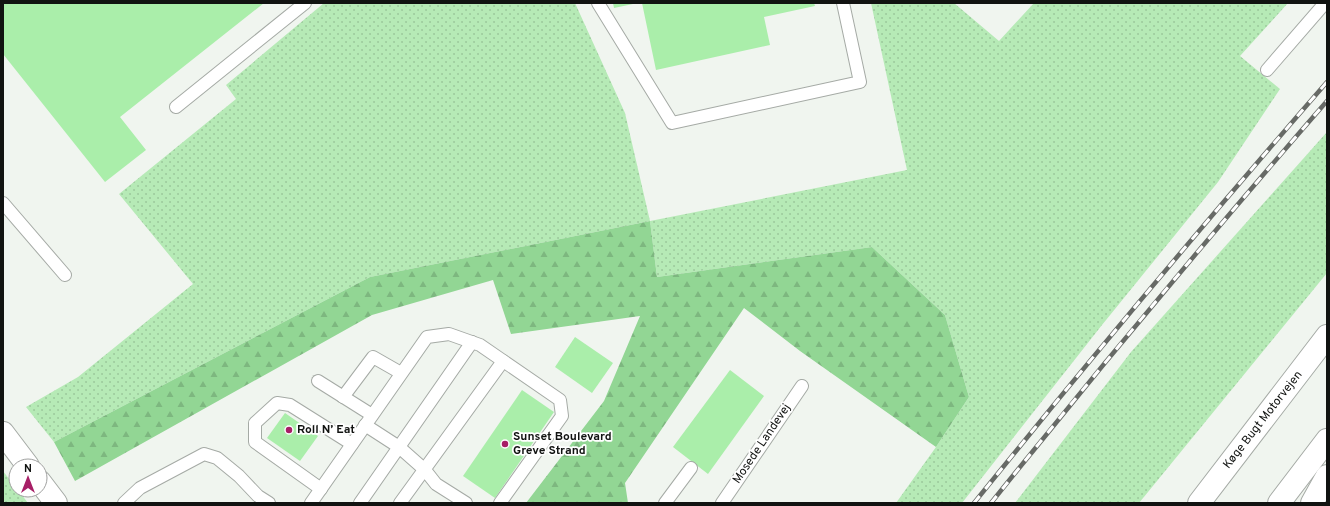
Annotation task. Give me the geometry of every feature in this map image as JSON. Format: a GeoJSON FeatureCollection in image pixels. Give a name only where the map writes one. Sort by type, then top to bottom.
{"type":"FeatureCollection","features":[{"type":"Feature","properties":{"kind":"main road","name":"Køge Bugt Motorvejen"},"geometry":{"type":"LineString","coordinates":[[1199,503],[1327,336]]}},
{"type":"Feature","properties":{"kind":"main road"},"geometry":{"type":"LineString","coordinates":[[3,433],[22,458]]}},
{"type":"Feature","properties":{"kind":"main road"},"geometry":{"type":"LineString","coordinates":[[1279,503],[1327,440]]}},
{"type":"Feature","properties":{"kind":"main road"},"geometry":{"type":"LineString","coordinates":[[1312,503],[1327,476]]}},
{"type":"Feature","properties":{"kind":"main road"},"geometry":{"type":"LineString","coordinates":[[48,492],[56,503]]}},
{"type":"Feature","properties":{"kind":"lane"},"geometry":{"type":"LineString","coordinates":[[176,107],[305,3]]}},
{"type":"Feature","properties":{"kind":"lane"},"geometry":{"type":"LineString","coordinates":[[598,3],[672,123],[860,82],[843,3]]}},
{"type":"Feature","properties":{"kind":"lane"},"geometry":{"type":"LineString","coordinates":[[1266,70],[1325,3]]}},
{"type":"Feature","properties":{"kind":"lane"},"geometry":{"type":"LineString","coordinates":[[3,203],[64,275]]}},
{"type":"Feature","properties":{"kind":"lane"},"geometry":{"type":"LineString","coordinates":[[311,503],[427,337],[449,334],[480,345],[560,400],[562,416],[500,503]]}},
{"type":"Feature","properties":{"kind":"lane"},"geometry":{"type":"LineString","coordinates":[[360,503],[472,342]]}},
{"type":"Feature","properties":{"kind":"lane"},"geometry":{"type":"LineString","coordinates":[[343,397],[373,357],[401,374]]}},
{"type":"Feature","properties":{"kind":"lane"},"geometry":{"type":"LineString","coordinates":[[400,503],[503,361]]}},
{"type":"Feature","properties":{"kind":"lane"},"geometry":{"type":"LineString","coordinates":[[318,381],[343,397],[425,470],[436,484],[466,503]]}},
{"type":"Feature","properties":{"kind":"lane","name":"Mosede Landevej"},"geometry":{"type":"LineString","coordinates":[[722,503],[802,386]]}},
{"type":"Feature","properties":{"kind":"lane"},"geometry":{"type":"LineString","coordinates":[[321,489],[254,442],[255,424],[277,403],[290,405],[352,444]]}},
{"type":"Feature","properties":{"kind":"lane"},"geometry":{"type":"LineString","coordinates":[[124,503],[140,488],[204,454],[217,458],[239,476],[258,496],[269,503]]}},
{"type":"Feature","properties":{"kind":"lane"},"geometry":{"type":"LineString","coordinates":[[666,503],[691,468]]}},
{"type":"Feature","properties":{"kind":"green space"},"geometry":{"type":"Polygon","coordinates":[[[324,3],[575,3],[625,113],[650,221],[370,277],[54,442],[26,407],[78,377],[193,284],[119,194],[236,99],[226,85],[324,3]]]}},
{"type":"Feature","properties":{"kind":"green space"},"geometry":{"type":"Polygon","coordinates":[[[871,3],[954,3],[999,41],[1034,3],[1288,3],[1240,56],[1280,89],[1218,182],[1102,325],[962,503],[896,503],[969,397],[945,315],[872,247],[657,277],[650,221],[907,170],[871,3]]]}},
{"type":"Feature","properties":{"kind":"green space"},"geometry":{"type":"Polygon","coordinates":[[[1327,132],[1327,273],[1139,503],[1015,503],[1131,352],[1327,132]]]}},
{"type":"Feature","properties":{"kind":"green space"},"geometry":{"type":"Polygon","coordinates":[[[650,221],[657,277],[872,247],[945,315],[969,397],[936,447],[800,351],[744,308],[625,483],[628,503],[526,503],[604,401],[640,316],[511,334],[493,280],[372,315],[75,481],[54,442],[370,277],[650,221]]]}},
{"type":"Feature","properties":{"kind":"green space"},"geometry":{"type":"Polygon","coordinates":[[[3,471],[8,478],[8,498],[24,498],[28,503],[3,503],[3,471]]]}},
{"type":"Feature","properties":{"kind":"building"},"geometry":{"type":"Polygon","coordinates":[[[3,3],[264,3],[120,117],[146,150],[105,182],[3,54],[3,3]]]}},
{"type":"Feature","properties":{"kind":"building"},"geometry":{"type":"Polygon","coordinates":[[[613,3],[633,3],[633,4],[614,8],[613,3]]]}},
{"type":"Feature","properties":{"kind":"building"},"geometry":{"type":"Polygon","coordinates":[[[642,3],[814,3],[815,6],[764,17],[770,45],[656,70],[642,3]]]}},
{"type":"Feature","properties":{"kind":"building"},"geometry":{"type":"Polygon","coordinates":[[[575,337],[613,363],[592,393],[555,367],[575,337]]]}},
{"type":"Feature","properties":{"kind":"building"},"geometry":{"type":"Polygon","coordinates":[[[730,370],[764,396],[708,474],[673,447],[730,370]]]}},
{"type":"Feature","properties":{"kind":"building"},"geometry":{"type":"Polygon","coordinates":[[[522,390],[554,412],[495,498],[463,476],[522,390]]]}},
{"type":"Feature","properties":{"kind":"building"},"geometry":{"type":"Polygon","coordinates":[[[285,413],[318,436],[300,461],[267,438],[285,413]]]}},
{"type":"Feature","properties":{"kind":"railway"},"geometry":{"type":"LineString","coordinates":[[974,503],[1061,396],[1237,186],[1327,82]]}},
{"type":"Feature","properties":{"kind":"railway"},"geometry":{"type":"LineString","coordinates":[[991,503],[1157,300],[1327,101]]}},
{"type":"Feature","properties":{"kind":"place","name":"Roll N’ Eat"},"geometry":{"type":"Point","coordinates":[289,430]}},
{"type":"Feature","properties":{"kind":"place","name":"Sunset Boulevard Greve Strand"},"geometry":{"type":"Point","coordinates":[505,444]}}]}
